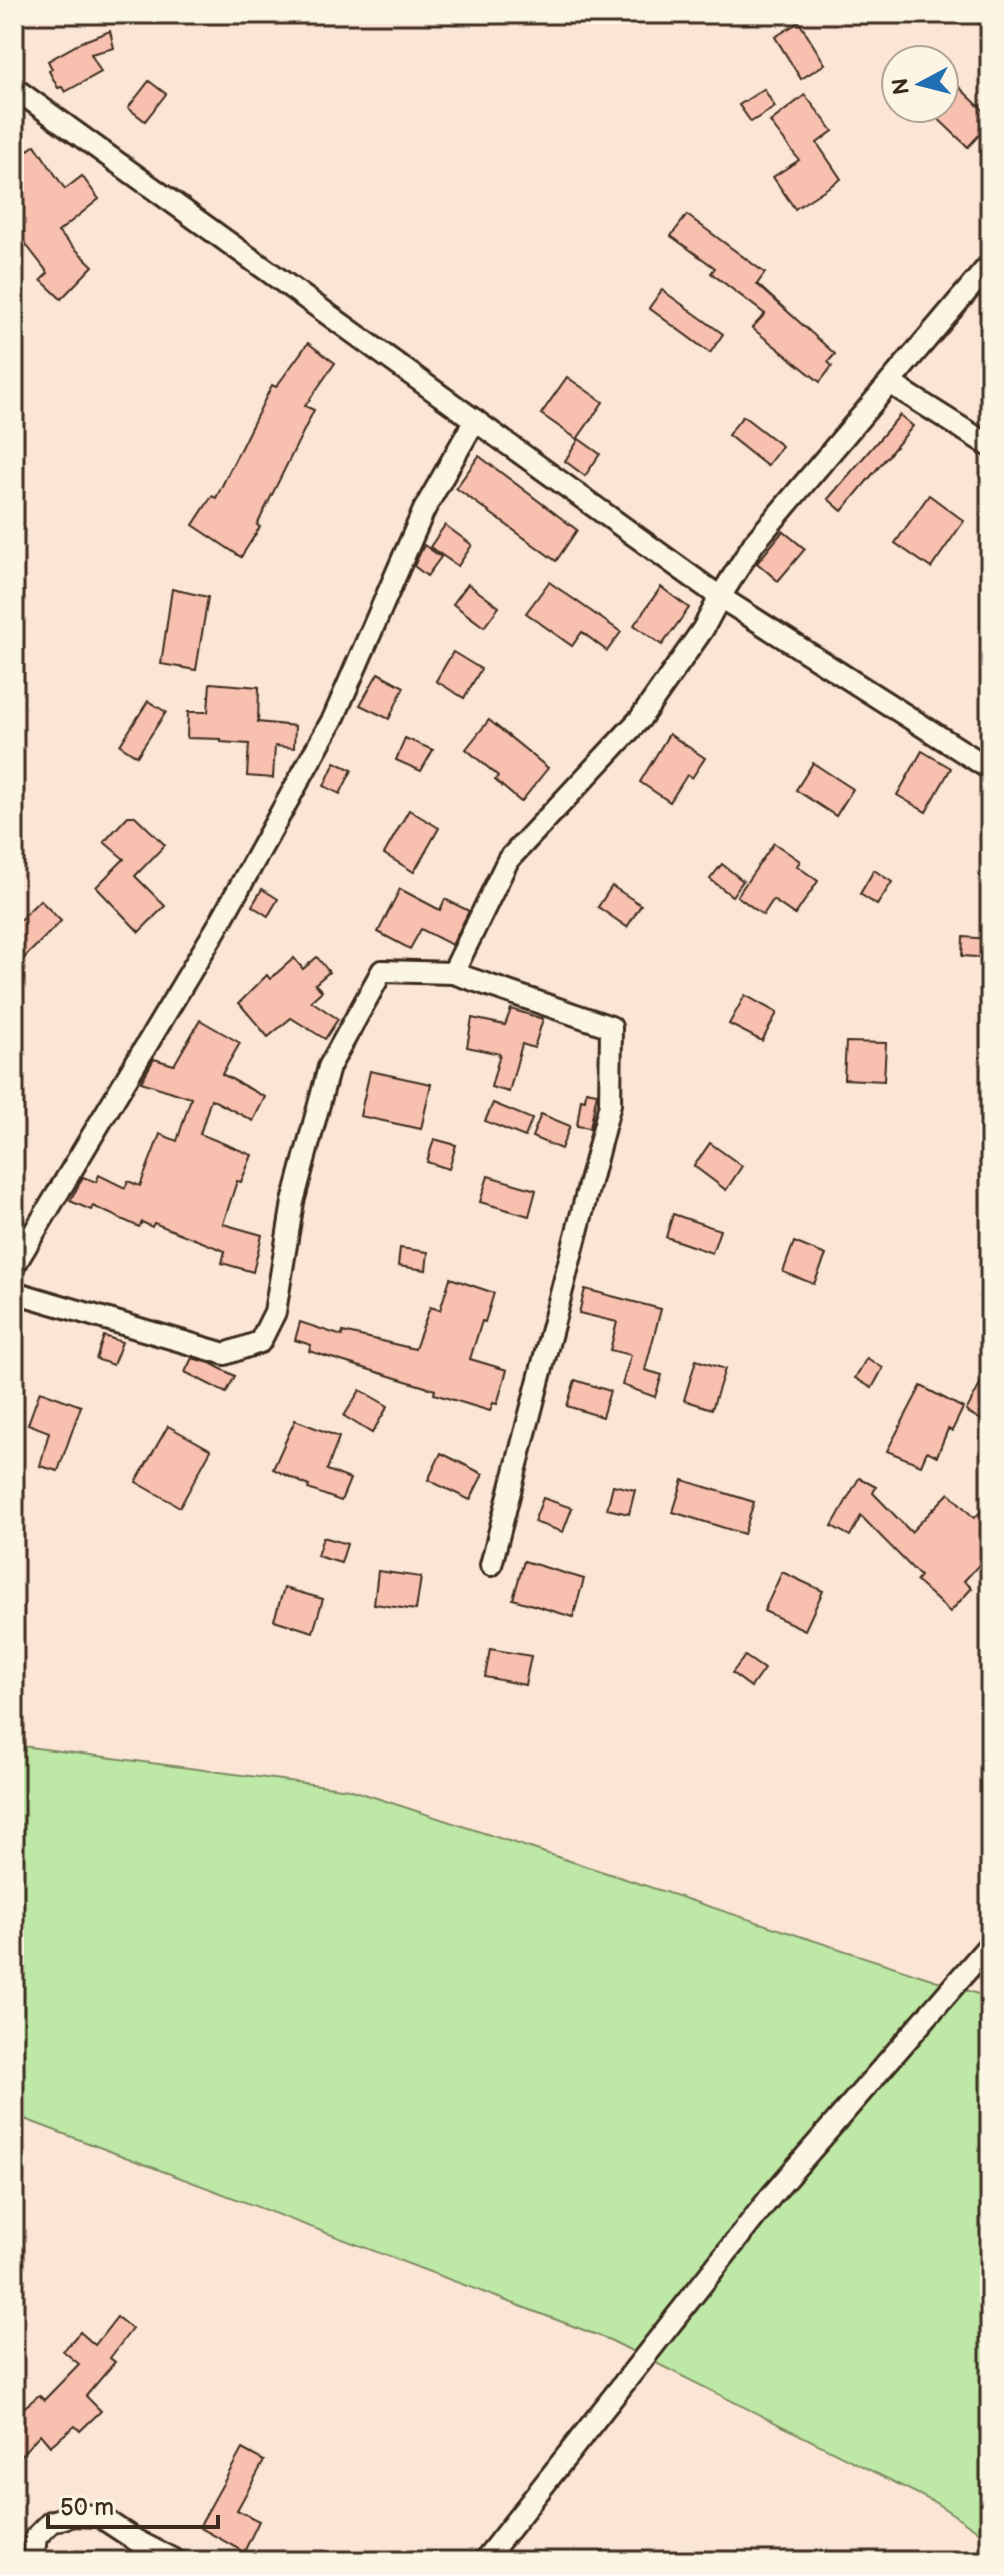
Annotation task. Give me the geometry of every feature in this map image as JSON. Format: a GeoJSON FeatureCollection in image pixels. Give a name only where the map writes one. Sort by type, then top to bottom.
{"type":"FeatureCollection","features":[{"type":"Feature","properties":{"kind":"street"},"geometry":{"type":"LineString","coordinates":[[14,88],[720,597],[990,769]]}},
{"type":"Feature","properties":{"kind":"street"},"geometry":{"type":"LineString","coordinates":[[453,973],[508,860],[640,719],[703,629],[754,543],[990,264]]}},
{"type":"Feature","properties":{"kind":"street"},"geometry":{"type":"LineString","coordinates":[[890,383],[990,446]]}},
{"type":"Feature","properties":{"kind":"street"},"geometry":{"type":"LineString","coordinates":[[14,1266],[218,926],[334,717],[424,510],[475,420]]}},
{"type":"Feature","properties":{"kind":"street"},"geometry":{"type":"LineString","coordinates":[[14,1292],[225,1354],[260,1342],[275,1312],[293,1202],[329,1067],[382,971],[453,973],[611,1027],[610,1104],[491,1565]]}},
{"type":"Feature","properties":{"kind":"street"},"geometry":{"type":"LineString","coordinates":[[484,2561],[772,2195],[990,1944]]}},
{"type":"Feature","properties":{"kind":"street"},"geometry":{"type":"LineString","coordinates":[[33,2561],[36,2537],[51,2522],[74,2515],[99,2516],[137,2541],[176,2561]]}},
{"type":"Feature","properties":{"kind":"green space"},"geometry":{"type":"Polygon","coordinates":[[[14,1745],[349,1789],[990,1998],[990,2539],[936,2503],[610,2340],[14,2115],[14,1745]]]}},
{"type":"Feature","properties":{"kind":"building"},"geometry":{"type":"Polygon","coordinates":[[[799,22],[825,64],[801,79],[775,37],[799,22]]]}},
{"type":"Feature","properties":{"kind":"building"},"geometry":{"type":"Polygon","coordinates":[[[110,31],[114,48],[91,54],[101,72],[65,92],[62,87],[58,88],[49,71],[52,69],[48,61],[110,31]]]}},
{"type":"Feature","properties":{"kind":"building"},"geometry":{"type":"Polygon","coordinates":[[[149,81],[166,94],[145,121],[128,108],[149,81]]]}},
{"type":"Feature","properties":{"kind":"building"},"geometry":{"type":"Polygon","coordinates":[[[960,88],[990,117],[990,123],[968,147],[944,124],[960,124],[960,88]]]}},
{"type":"Feature","properties":{"kind":"building"},"geometry":{"type":"Polygon","coordinates":[[[764,89],[775,107],[751,122],[739,105],[764,89]]]}},
{"type":"Feature","properties":{"kind":"building"},"geometry":{"type":"Polygon","coordinates":[[[805,95],[833,131],[817,143],[841,179],[795,209],[773,177],[799,160],[770,122],[805,95]]]}},
{"type":"Feature","properties":{"kind":"building"},"geometry":{"type":"Polygon","coordinates":[[[14,131],[28,150],[35,145],[65,189],[82,176],[99,199],[58,232],[93,266],[61,299],[41,280],[48,273],[14,229],[14,131]]]}},
{"type":"Feature","properties":{"kind":"building"},"geometry":{"type":"Polygon","coordinates":[[[687,215],[765,273],[757,284],[835,354],[828,362],[832,366],[820,382],[752,328],[765,314],[711,273],[715,268],[671,236],[687,215]]]}},
{"type":"Feature","properties":{"kind":"building"},"geometry":{"type":"Polygon","coordinates":[[[662,290],[723,334],[710,353],[649,308],[662,290]]]}},
{"type":"Feature","properties":{"kind":"building"},"geometry":{"type":"Polygon","coordinates":[[[308,343],[335,363],[305,406],[314,410],[257,525],[260,527],[241,557],[193,525],[212,496],[216,498],[272,385],[276,387],[308,343]]]}},
{"type":"Feature","properties":{"kind":"building"},"geometry":{"type":"Polygon","coordinates":[[[567,377],[603,402],[577,439],[541,414],[567,377]]]}},
{"type":"Feature","properties":{"kind":"building"},"geometry":{"type":"Polygon","coordinates":[[[900,415],[913,426],[842,511],[828,499],[900,415]]]}},
{"type":"Feature","properties":{"kind":"building"},"geometry":{"type":"Polygon","coordinates":[[[743,416],[782,446],[767,466],[728,435],[743,416]]]}},
{"type":"Feature","properties":{"kind":"building"},"geometry":{"type":"Polygon","coordinates":[[[579,439],[600,454],[585,476],[565,461],[579,439]]]}},
{"type":"Feature","properties":{"kind":"building"},"geometry":{"type":"Polygon","coordinates":[[[479,456],[577,530],[556,561],[456,488],[479,456]]]}},
{"type":"Feature","properties":{"kind":"building"},"geometry":{"type":"Polygon","coordinates":[[[929,495],[964,521],[931,568],[895,543],[929,495]]]}},
{"type":"Feature","properties":{"kind":"building"},"geometry":{"type":"Polygon","coordinates":[[[445,525],[472,545],[458,566],[430,547],[445,525]]]}},
{"type":"Feature","properties":{"kind":"building"},"geometry":{"type":"Polygon","coordinates":[[[783,531],[805,549],[778,581],[757,563],[783,531]]]}},
{"type":"Feature","properties":{"kind":"building"},"geometry":{"type":"Polygon","coordinates":[[[424,545],[441,557],[427,576],[414,566],[424,545]]]}},
{"type":"Feature","properties":{"kind":"building"},"geometry":{"type":"Polygon","coordinates":[[[549,582],[621,632],[607,651],[582,632],[572,646],[526,613],[549,582]]]}},
{"type":"Feature","properties":{"kind":"building"},"geometry":{"type":"Polygon","coordinates":[[[468,584],[499,607],[484,627],[453,604],[468,584]]]}},
{"type":"Feature","properties":{"kind":"building"},"geometry":{"type":"Polygon","coordinates":[[[661,587],[689,608],[662,645],[634,625],[661,587]]]}},
{"type":"Feature","properties":{"kind":"building"},"geometry":{"type":"Polygon","coordinates":[[[172,589],[208,597],[196,670],[161,664],[172,589]]]}},
{"type":"Feature","properties":{"kind":"building"},"geometry":{"type":"Polygon","coordinates":[[[453,652],[481,669],[464,698],[436,681],[453,652]]]}},
{"type":"Feature","properties":{"kind":"building"},"geometry":{"type":"Polygon","coordinates":[[[378,673],[404,687],[389,719],[360,705],[378,673]]]}},
{"type":"Feature","properties":{"kind":"building"},"geometry":{"type":"Polygon","coordinates":[[[210,683],[259,687],[258,722],[295,726],[294,748],[275,746],[273,778],[247,776],[249,744],[187,738],[188,712],[208,712],[210,683]]]}},
{"type":"Feature","properties":{"kind":"building"},"geometry":{"type":"Polygon","coordinates":[[[148,701],[166,712],[137,756],[120,745],[148,701]]]}},
{"type":"Feature","properties":{"kind":"building"},"geometry":{"type":"Polygon","coordinates":[[[489,720],[548,768],[521,802],[495,780],[498,776],[466,749],[489,720]]]}},
{"type":"Feature","properties":{"kind":"building"},"geometry":{"type":"Polygon","coordinates":[[[669,734],[705,758],[692,778],[687,775],[670,802],[640,782],[669,734]]]}},
{"type":"Feature","properties":{"kind":"building"},"geometry":{"type":"Polygon","coordinates":[[[405,738],[433,750],[421,771],[396,760],[405,738]]]}},
{"type":"Feature","properties":{"kind":"building"},"geometry":{"type":"Polygon","coordinates":[[[922,751],[951,768],[926,812],[897,795],[922,751]]]}},
{"type":"Feature","properties":{"kind":"building"},"geometry":{"type":"Polygon","coordinates":[[[335,762],[352,770],[340,794],[324,786],[335,762]]]}},
{"type":"Feature","properties":{"kind":"building"},"geometry":{"type":"Polygon","coordinates":[[[813,763],[853,789],[836,816],[796,790],[813,763]]]}},
{"type":"Feature","properties":{"kind":"building"},"geometry":{"type":"Polygon","coordinates":[[[409,810],[439,828],[414,872],[384,854],[409,810]]]}},
{"type":"Feature","properties":{"kind":"building"},"geometry":{"type":"Polygon","coordinates":[[[128,816],[135,816],[165,845],[135,876],[165,906],[139,932],[96,887],[124,859],[104,842],[128,816]]]}},
{"type":"Feature","properties":{"kind":"building"},"geometry":{"type":"Polygon","coordinates":[[[774,843],[800,861],[797,866],[818,881],[795,915],[773,900],[763,915],[737,896],[774,843]]]}},
{"type":"Feature","properties":{"kind":"building"},"geometry":{"type":"Polygon","coordinates":[[[722,864],[743,881],[732,896],[710,879],[722,864]]]}},
{"type":"Feature","properties":{"kind":"building"},"geometry":{"type":"Polygon","coordinates":[[[874,870],[892,882],[877,905],[860,894],[874,870]]]}},
{"type":"Feature","properties":{"kind":"building"},"geometry":{"type":"Polygon","coordinates":[[[612,886],[641,905],[627,927],[598,907],[612,886]]]}},
{"type":"Feature","properties":{"kind":"building"},"geometry":{"type":"Polygon","coordinates":[[[262,889],[278,899],[268,916],[252,906],[262,889]]]}},
{"type":"Feature","properties":{"kind":"building"},"geometry":{"type":"Polygon","coordinates":[[[400,889],[440,910],[445,899],[469,911],[452,945],[421,929],[410,949],[378,932],[400,889]]]}},
{"type":"Feature","properties":{"kind":"building"},"geometry":{"type":"Polygon","coordinates":[[[40,900],[61,921],[14,968],[14,926],[40,900]]]}},
{"type":"Feature","properties":{"kind":"building"},"geometry":{"type":"Polygon","coordinates":[[[963,937],[990,939],[990,958],[962,956],[963,937]]]}},
{"type":"Feature","properties":{"kind":"building"},"geometry":{"type":"Polygon","coordinates":[[[317,957],[329,972],[315,984],[322,991],[311,1001],[338,1019],[325,1039],[291,1018],[268,1037],[239,1003],[267,975],[270,979],[294,958],[303,969],[317,957]]]}},
{"type":"Feature","properties":{"kind":"building"},"geometry":{"type":"Polygon","coordinates":[[[745,995],[777,1013],[762,1041],[729,1024],[745,995]]]}},
{"type":"Feature","properties":{"kind":"building"},"geometry":{"type":"Polygon","coordinates":[[[511,1009],[543,1019],[534,1048],[522,1044],[509,1092],[491,1087],[500,1054],[467,1047],[472,1018],[505,1025],[511,1009]]]}},
{"type":"Feature","properties":{"kind":"building"},"geometry":{"type":"Polygon","coordinates":[[[200,1020],[240,1043],[222,1074],[265,1097],[253,1121],[211,1099],[200,1134],[252,1155],[241,1182],[237,1181],[223,1224],[262,1235],[253,1272],[222,1263],[225,1251],[154,1223],[152,1227],[142,1222],[139,1227],[93,1206],[91,1210],[70,1201],[83,1177],[96,1182],[99,1175],[125,1188],[128,1181],[140,1186],[160,1134],[177,1141],[191,1098],[141,1082],[154,1059],[174,1065],[200,1020]]]}},
{"type":"Feature","properties":{"kind":"building"},"geometry":{"type":"Polygon","coordinates":[[[846,1042],[886,1043],[884,1081],[844,1079],[846,1042]]]}},
{"type":"Feature","properties":{"kind":"building"},"geometry":{"type":"Polygon","coordinates":[[[370,1071],[431,1084],[421,1129],[360,1116],[370,1071]]]}},
{"type":"Feature","properties":{"kind":"building"},"geometry":{"type":"Polygon","coordinates":[[[586,1091],[597,1093],[590,1128],[577,1126],[581,1099],[585,1100],[586,1091]]]}},
{"type":"Feature","properties":{"kind":"building"},"geometry":{"type":"Polygon","coordinates":[[[493,1103],[532,1119],[525,1137],[485,1121],[493,1103]]]}},
{"type":"Feature","properties":{"kind":"building"},"geometry":{"type":"Polygon","coordinates":[[[541,1114],[570,1126],[561,1149],[532,1137],[541,1114]]]}},
{"type":"Feature","properties":{"kind":"building"},"geometry":{"type":"Polygon","coordinates":[[[434,1139],[456,1145],[449,1169],[427,1162],[434,1139]]]}},
{"type":"Feature","properties":{"kind":"building"},"geometry":{"type":"Polygon","coordinates":[[[710,1143],[742,1166],[726,1190],[694,1166],[710,1143]]]}},
{"type":"Feature","properties":{"kind":"building"},"geometry":{"type":"Polygon","coordinates":[[[488,1176],[536,1190],[529,1216],[480,1202],[488,1176]]]}},
{"type":"Feature","properties":{"kind":"building"},"geometry":{"type":"Polygon","coordinates":[[[673,1214],[720,1230],[712,1253],[666,1237],[673,1214]]]}},
{"type":"Feature","properties":{"kind":"building"},"geometry":{"type":"Polygon","coordinates":[[[794,1242],[826,1255],[814,1284],[783,1272],[794,1242]]]}},
{"type":"Feature","properties":{"kind":"building"},"geometry":{"type":"Polygon","coordinates":[[[400,1248],[428,1252],[426,1270],[398,1266],[400,1248]]]}},
{"type":"Feature","properties":{"kind":"building"},"geometry":{"type":"Polygon","coordinates":[[[450,1278],[494,1293],[470,1359],[507,1370],[497,1404],[493,1403],[490,1411],[434,1394],[435,1390],[309,1351],[311,1345],[295,1340],[300,1322],[342,1336],[343,1332],[415,1349],[430,1307],[440,1310],[450,1278]]]}},
{"type":"Feature","properties":{"kind":"building"},"geometry":{"type":"Polygon","coordinates":[[[585,1289],[661,1309],[645,1370],[662,1375],[655,1397],[622,1385],[631,1355],[610,1350],[617,1322],[579,1313],[585,1289]]]}},
{"type":"Feature","properties":{"kind":"building"},"geometry":{"type":"Polygon","coordinates":[[[104,1336],[122,1342],[113,1365],[96,1359],[104,1336]]]}},
{"type":"Feature","properties":{"kind":"building"},"geometry":{"type":"Polygon","coordinates":[[[192,1358],[235,1376],[226,1393],[185,1372],[192,1358]]]}},
{"type":"Feature","properties":{"kind":"building"},"geometry":{"type":"Polygon","coordinates":[[[867,1358],[883,1368],[872,1388],[855,1378],[867,1358]]]}},
{"type":"Feature","properties":{"kind":"building"},"geometry":{"type":"Polygon","coordinates":[[[696,1360],[725,1369],[712,1409],[684,1400],[696,1360]]]}},
{"type":"Feature","properties":{"kind":"building"},"geometry":{"type":"Polygon","coordinates":[[[990,1366],[990,1425],[966,1411],[990,1366]]]}},
{"type":"Feature","properties":{"kind":"building"},"geometry":{"type":"Polygon","coordinates":[[[575,1380],[610,1391],[602,1417],[567,1406],[575,1380]]]}},
{"type":"Feature","properties":{"kind":"building"},"geometry":{"type":"Polygon","coordinates":[[[921,1386],[963,1408],[952,1431],[948,1429],[937,1456],[927,1451],[921,1465],[887,1451],[921,1386]]]}},
{"type":"Feature","properties":{"kind":"building"},"geometry":{"type":"Polygon","coordinates":[[[360,1390],[388,1406],[372,1433],[344,1416],[360,1390]]]}},
{"type":"Feature","properties":{"kind":"building"},"geometry":{"type":"Polygon","coordinates":[[[40,1391],[81,1406],[58,1471],[40,1466],[49,1432],[28,1424],[40,1391]]]}},
{"type":"Feature","properties":{"kind":"building"},"geometry":{"type":"Polygon","coordinates":[[[295,1420],[339,1437],[327,1470],[350,1479],[341,1501],[308,1489],[309,1486],[273,1469],[295,1420]]]}},
{"type":"Feature","properties":{"kind":"building"},"geometry":{"type":"Polygon","coordinates":[[[168,1426],[211,1450],[180,1507],[136,1482],[168,1426]]]}},
{"type":"Feature","properties":{"kind":"building"},"geometry":{"type":"Polygon","coordinates":[[[441,1453],[483,1474],[470,1500],[428,1480],[441,1453]]]}},
{"type":"Feature","properties":{"kind":"building"},"geometry":{"type":"Polygon","coordinates":[[[859,1478],[876,1487],[873,1493],[911,1532],[949,1493],[974,1518],[990,1504],[990,1553],[964,1581],[972,1588],[950,1612],[916,1581],[920,1576],[861,1516],[850,1536],[832,1526],[859,1478]]]}},
{"type":"Feature","properties":{"kind":"building"},"geometry":{"type":"Polygon","coordinates":[[[683,1480],[754,1502],[744,1534],[673,1512],[683,1480]]]}},
{"type":"Feature","properties":{"kind":"building"},"geometry":{"type":"Polygon","coordinates":[[[613,1485],[635,1490],[629,1514],[607,1509],[613,1485]]]}},
{"type":"Feature","properties":{"kind":"building"},"geometry":{"type":"Polygon","coordinates":[[[543,1498],[572,1508],[563,1532],[534,1522],[543,1498]]]}},
{"type":"Feature","properties":{"kind":"building"},"geometry":{"type":"Polygon","coordinates":[[[323,1537],[347,1544],[341,1563],[317,1556],[323,1537]]]}},
{"type":"Feature","properties":{"kind":"building"},"geometry":{"type":"Polygon","coordinates":[[[524,1561],[584,1579],[573,1617],[513,1599],[524,1561]]]}},
{"type":"Feature","properties":{"kind":"building"},"geometry":{"type":"Polygon","coordinates":[[[378,1571],[421,1577],[416,1610],[374,1604],[378,1571]]]}},
{"type":"Feature","properties":{"kind":"building"},"geometry":{"type":"Polygon","coordinates":[[[782,1572],[823,1591],[805,1630],[764,1611],[782,1572]]]}},
{"type":"Feature","properties":{"kind":"building"},"geometry":{"type":"Polygon","coordinates":[[[284,1588],[323,1599],[313,1632],[274,1620],[284,1588]]]}},
{"type":"Feature","properties":{"kind":"building"},"geometry":{"type":"Polygon","coordinates":[[[490,1649],[531,1656],[525,1685],[485,1677],[490,1649]]]}},
{"type":"Feature","properties":{"kind":"building"},"geometry":{"type":"Polygon","coordinates":[[[745,1656],[764,1669],[751,1687],[732,1673],[745,1656]]]}},
{"type":"Feature","properties":{"kind":"building"},"geometry":{"type":"Polygon","coordinates":[[[117,2317],[132,2329],[110,2358],[115,2362],[86,2396],[101,2411],[80,2431],[75,2426],[50,2446],[40,2434],[14,2463],[14,2416],[39,2395],[44,2400],[79,2364],[63,2351],[80,2332],[95,2345],[117,2317]]]}},
{"type":"Feature","properties":{"kind":"building"},"geometry":{"type":"Polygon","coordinates":[[[242,2449],[264,2461],[237,2510],[259,2521],[244,2552],[199,2527],[242,2449]]]}}]}
